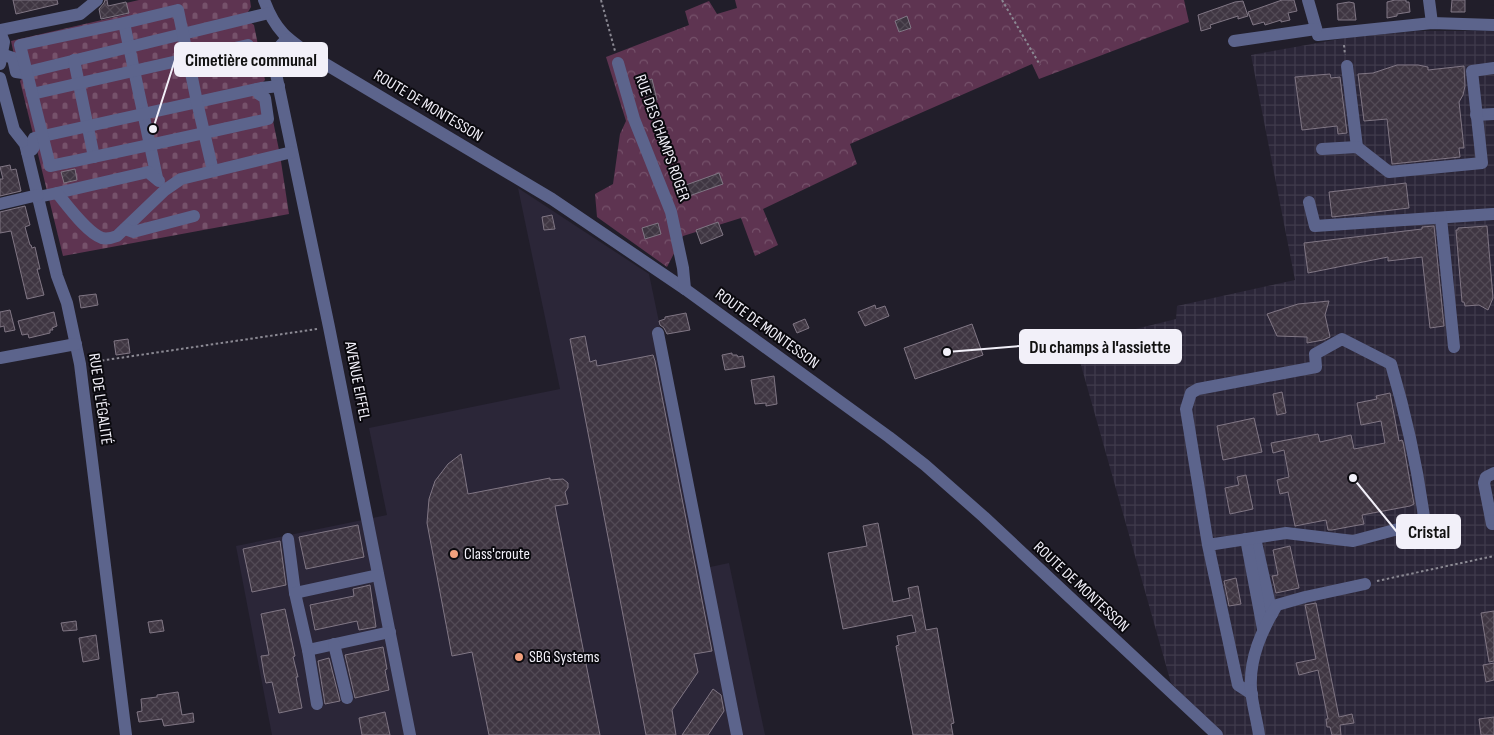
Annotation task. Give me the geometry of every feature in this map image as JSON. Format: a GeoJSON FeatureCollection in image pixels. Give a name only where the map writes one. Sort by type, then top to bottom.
{"type":"FeatureCollection","features":[{"type":"Feature","properties":{"kind":"street"},"geometry":{"type":"LineString","coordinates":[[98,0],[80,14],[0,31],[4,42],[0,59],[12,58],[16,72],[27,71],[269,13]]}},
{"type":"Feature","properties":{"kind":"street","name":"ROUTE DE MONTESSON"},"geometry":{"type":"LineString","coordinates":[[264,0],[276,26],[287,39],[317,59],[552,198],[685,289],[889,437],[984,517],[1217,735]]}},
{"type":"Feature","properties":{"kind":"street"},"geometry":{"type":"LineString","coordinates":[[1308,0],[1318,36],[1432,23],[1494,25]]}},
{"type":"Feature","properties":{"kind":"street"},"geometry":{"type":"LineString","coordinates":[[1429,0],[1432,23]]}},
{"type":"Feature","properties":{"kind":"street"},"geometry":{"type":"LineString","coordinates":[[213,171],[204,133],[196,102],[178,10],[20,45],[50,166],[204,133],[268,120],[265,98],[259,94],[257,89]]}},
{"type":"Feature","properties":{"kind":"street"},"geometry":{"type":"LineString","coordinates":[[124,23],[157,178]]}},
{"type":"Feature","properties":{"kind":"street"},"geometry":{"type":"LineString","coordinates":[[1234,41],[1316,29]]}},
{"type":"Feature","properties":{"kind":"street","name":"AVENUE EIFFEL"},"geometry":{"type":"LineString","coordinates":[[287,39],[277,48],[274,57],[278,86],[330,327],[410,735]]}},
{"type":"Feature","properties":{"kind":"street"},"geometry":{"type":"LineString","coordinates":[[32,94],[248,45]]}},
{"type":"Feature","properties":{"kind":"street"},"geometry":{"type":"LineString","coordinates":[[74,60],[94,157]]}},
{"type":"Feature","properties":{"kind":"street","name":"RUE DES CHAMPS ROGER"},"geometry":{"type":"LineString","coordinates":[[618,63],[634,119],[671,212],[683,268],[685,289]]}},
{"type":"Feature","properties":{"kind":"street"},"geometry":{"type":"LineString","coordinates":[[1347,66],[1357,147]]}},
{"type":"Feature","properties":{"kind":"street"},"geometry":{"type":"LineString","coordinates":[[1322,149],[1357,147],[1389,172],[1488,163],[1476,115],[1472,71],[1494,68]]}},
{"type":"Feature","properties":{"kind":"street","name":"RUE DE L'ÉGALITÉ"},"geometry":{"type":"LineString","coordinates":[[0,78],[14,130],[25,144],[57,276],[67,303],[80,364],[126,735]]}},
{"type":"Feature","properties":{"kind":"street"},"geometry":{"type":"LineString","coordinates":[[27,152],[34,147],[34,138],[278,86]]}},
{"type":"Feature","properties":{"kind":"street"},"geometry":{"type":"LineString","coordinates":[[1476,115],[1494,114]]}},
{"type":"Feature","properties":{"kind":"street"},"geometry":{"type":"LineString","coordinates":[[57,193],[87,227],[101,238],[109,239],[117,236],[166,190],[181,179],[292,152]]}},
{"type":"Feature","properties":{"kind":"street"},"geometry":{"type":"LineString","coordinates":[[0,204],[148,172],[157,178],[166,190]]}},
{"type":"Feature","properties":{"kind":"street"},"geometry":{"type":"LineString","coordinates":[[1309,202],[1315,226],[1494,214],[1494,225]]}},
{"type":"Feature","properties":{"kind":"street"},"geometry":{"type":"LineString","coordinates":[[125,229],[133,232],[194,216]]}},
{"type":"Feature","properties":{"kind":"street"},"geometry":{"type":"LineString","coordinates":[[1441,218],[1454,347]]}},
{"type":"Feature","properties":{"kind":"street"},"geometry":{"type":"LineString","coordinates":[[658,333],[737,735]]}},
{"type":"Feature","properties":{"kind":"street"},"geometry":{"type":"LineString","coordinates":[[1208,545],[1286,533],[1353,541],[1402,528],[1424,517],[1419,478],[1402,400],[1391,364],[1342,339],[1315,354],[1316,367],[1198,389],[1191,393],[1186,409],[1208,545],[1238,685],[1252,694]]}},
{"type":"Feature","properties":{"kind":"street"},"geometry":{"type":"LineString","coordinates":[[0,358],[76,344]]}},
{"type":"Feature","properties":{"kind":"street"},"geometry":{"type":"LineString","coordinates":[[1492,524],[1484,483],[1486,478],[1494,473]]}},
{"type":"Feature","properties":{"kind":"street"},"geometry":{"type":"LineString","coordinates":[[1251,538],[1272,614]]}},
{"type":"Feature","properties":{"kind":"street"},"geometry":{"type":"LineString","coordinates":[[1251,538],[1263,629]]}},
{"type":"Feature","properties":{"kind":"street"},"geometry":{"type":"LineString","coordinates":[[288,539],[295,593],[308,650],[317,704]]}},
{"type":"Feature","properties":{"kind":"street"},"geometry":{"type":"LineString","coordinates":[[295,593],[378,575]]}},
{"type":"Feature","properties":{"kind":"street"},"geometry":{"type":"LineString","coordinates":[[1259,735],[1251,688],[1254,656],[1263,629],[1277,605],[1306,596],[1365,584]]}},
{"type":"Feature","properties":{"kind":"street"},"geometry":{"type":"LineString","coordinates":[[308,650],[390,632]]}},
{"type":"Feature","properties":{"kind":"street"},"geometry":{"type":"LineString","coordinates":[[334,644],[347,698]]}},
{"type":"Feature","properties":{"kind":"path","name":"RUE DES CHAMPS ROGER"},"geometry":{"type":"LineString","coordinates":[[601,0],[618,63]]}},
{"type":"Feature","properties":{"kind":"path"},"geometry":{"type":"LineString","coordinates":[[1002,0],[1040,65]]}},
{"type":"Feature","properties":{"kind":"path"},"geometry":{"type":"LineString","coordinates":[[1342,33],[1347,66]]}},
{"type":"Feature","properties":{"kind":"path"},"geometry":{"type":"LineString","coordinates":[[80,364],[330,327]]}},
{"type":"Feature","properties":{"kind":"path"},"geometry":{"type":"LineString","coordinates":[[1365,584],[1494,556]]}},
{"type":"Feature","properties":{"kind":"shaded area"},"geometry":{"type":"Polygon","coordinates":[[[1418,31],[1494,31],[1494,735],[1222,735],[1171,683],[1075,344],[1176,319],[1177,306],[1295,280],[1251,55],[1351,37],[1418,31]]]}},
{"type":"Feature","properties":{"kind":"shaded area"},"geometry":{"type":"Polygon","coordinates":[[[518,188],[649,274],[710,567],[729,563],[765,735],[272,735],[236,546],[387,515],[369,428],[560,389],[518,188]]]}},
{"type":"Feature","properties":{"kind":"green space"},"geometry":{"type":"Polygon","coordinates":[[[139,0],[250,0],[251,7],[248,12],[250,22],[254,25],[265,80],[262,83],[268,96],[289,214],[63,256],[20,81],[23,77],[16,64],[11,41],[128,14],[126,3],[139,0]]]}},
{"type":"Feature","properties":{"kind":"green space"},"geometry":{"type":"Polygon","coordinates":[[[735,0],[1184,0],[1189,22],[1039,79],[1032,64],[850,144],[857,164],[763,209],[778,245],[755,256],[741,218],[683,236],[667,267],[597,217],[595,194],[613,184],[620,134],[626,121],[606,57],[689,25],[685,11],[709,1],[717,14],[737,8],[735,0]]]}},
{"type":"Feature","properties":{"kind":"building"},"geometry":{"type":"Polygon","coordinates":[[[13,0],[57,0],[58,4],[16,14],[13,0]]]}},
{"type":"Feature","properties":{"kind":"building"},"geometry":{"type":"Polygon","coordinates":[[[107,0],[108,6],[126,2],[129,13],[101,19],[99,9],[107,0]]]}},
{"type":"Feature","properties":{"kind":"building"},"geometry":{"type":"Polygon","coordinates":[[[1282,0],[1294,0],[1297,11],[1288,13],[1290,20],[1281,22],[1281,20],[1265,25],[1264,22],[1253,25],[1248,12],[1282,0]]]}},
{"type":"Feature","properties":{"kind":"building"},"geometry":{"type":"Polygon","coordinates":[[[1406,0],[1406,2],[1409,2],[1410,12],[1387,18],[1387,2],[1406,0]]]}},
{"type":"Feature","properties":{"kind":"building"},"geometry":{"type":"Polygon","coordinates":[[[1452,0],[1465,0],[1465,12],[1451,12],[1452,0]]]}},
{"type":"Feature","properties":{"kind":"building"},"geometry":{"type":"Polygon","coordinates":[[[1243,1],[1248,16],[1238,19],[1238,16],[1210,25],[1211,28],[1201,31],[1198,15],[1243,1]]]}},
{"type":"Feature","properties":{"kind":"building"},"geometry":{"type":"Polygon","coordinates":[[[1354,3],[1356,20],[1338,20],[1337,4],[1354,3]]]}},
{"type":"Feature","properties":{"kind":"building"},"geometry":{"type":"Polygon","coordinates":[[[907,16],[911,28],[899,32],[895,21],[907,16]]]}},
{"type":"Feature","properties":{"kind":"building"},"geometry":{"type":"Polygon","coordinates":[[[1397,65],[1418,65],[1428,67],[1428,70],[1464,66],[1465,86],[1459,102],[1464,148],[1459,148],[1460,157],[1392,164],[1387,119],[1364,121],[1358,74],[1373,73],[1397,65]]]}},
{"type":"Feature","properties":{"kind":"building"},"geometry":{"type":"Polygon","coordinates":[[[1330,74],[1331,78],[1340,77],[1347,133],[1338,134],[1337,126],[1302,130],[1295,77],[1330,74]]]}},
{"type":"Feature","properties":{"kind":"building"},"geometry":{"type":"Polygon","coordinates":[[[652,79],[657,100],[648,103],[641,82],[652,79]]]}},
{"type":"Feature","properties":{"kind":"building"},"geometry":{"type":"Polygon","coordinates":[[[10,165],[11,170],[16,169],[21,191],[0,196],[0,179],[3,179],[0,167],[10,165]]]}},
{"type":"Feature","properties":{"kind":"building"},"geometry":{"type":"Polygon","coordinates":[[[75,169],[77,180],[64,183],[61,172],[75,169]]]}},
{"type":"Feature","properties":{"kind":"building"},"geometry":{"type":"Polygon","coordinates":[[[719,173],[723,184],[689,196],[686,185],[719,173]]]}},
{"type":"Feature","properties":{"kind":"building"},"geometry":{"type":"Polygon","coordinates":[[[1406,183],[1409,208],[1332,217],[1329,192],[1406,183]]]}},
{"type":"Feature","properties":{"kind":"building"},"geometry":{"type":"Polygon","coordinates":[[[25,206],[30,225],[25,227],[30,245],[32,248],[35,247],[40,269],[37,269],[44,295],[27,299],[11,231],[0,233],[0,212],[25,206]]]}},
{"type":"Feature","properties":{"kind":"building"},"geometry":{"type":"Polygon","coordinates":[[[552,215],[555,229],[544,230],[542,217],[552,215]]]}},
{"type":"Feature","properties":{"kind":"building"},"geometry":{"type":"Polygon","coordinates":[[[718,222],[723,235],[701,244],[696,230],[718,222]]]}},
{"type":"Feature","properties":{"kind":"building"},"geometry":{"type":"Polygon","coordinates":[[[658,223],[661,234],[645,239],[642,228],[658,223]]]}},
{"type":"Feature","properties":{"kind":"building"},"geometry":{"type":"Polygon","coordinates":[[[1434,226],[1444,326],[1430,328],[1422,257],[1388,261],[1388,257],[1308,273],[1304,243],[1434,226]]]}},
{"type":"Feature","properties":{"kind":"building"},"geometry":{"type":"Polygon","coordinates":[[[1487,226],[1493,298],[1488,310],[1479,305],[1465,306],[1464,302],[1462,302],[1456,230],[1458,228],[1487,226]]]}},
{"type":"Feature","properties":{"kind":"building"},"geometry":{"type":"Polygon","coordinates":[[[96,294],[98,305],[81,308],[79,296],[96,294]]]}},
{"type":"Feature","properties":{"kind":"building"},"geometry":{"type":"Polygon","coordinates":[[[1329,301],[1325,315],[1330,337],[1323,340],[1307,343],[1307,337],[1277,336],[1267,314],[1298,304],[1329,301]]]}},
{"type":"Feature","properties":{"kind":"building"},"geometry":{"type":"Polygon","coordinates":[[[875,305],[876,309],[885,306],[889,316],[865,326],[858,312],[875,305]]]}},
{"type":"Feature","properties":{"kind":"building"},"geometry":{"type":"Polygon","coordinates":[[[10,310],[15,330],[5,332],[4,326],[0,327],[0,312],[10,310]]]}},
{"type":"Feature","properties":{"kind":"building"},"geometry":{"type":"Polygon","coordinates":[[[54,312],[57,326],[50,330],[50,333],[29,338],[28,334],[22,335],[18,321],[54,312]]]}},
{"type":"Feature","properties":{"kind":"building"},"geometry":{"type":"Polygon","coordinates":[[[686,313],[690,330],[667,334],[660,325],[659,321],[665,319],[665,317],[686,313]]]}},
{"type":"Feature","properties":{"kind":"building"},"geometry":{"type":"Polygon","coordinates":[[[805,319],[809,328],[797,333],[793,324],[805,319]]]}},
{"type":"Feature","properties":{"kind":"building"},"geometry":{"type":"Polygon","coordinates":[[[972,324],[983,355],[915,379],[904,348],[972,324]]]}},
{"type":"Feature","properties":{"kind":"building"},"geometry":{"type":"Polygon","coordinates":[[[585,336],[590,362],[596,360],[597,366],[653,355],[655,361],[712,651],[694,654],[698,672],[672,710],[676,735],[646,735],[570,339],[585,336]]]}},
{"type":"Feature","properties":{"kind":"building"},"geometry":{"type":"Polygon","coordinates":[[[128,339],[130,353],[116,355],[114,341],[128,339]]]}},
{"type":"Feature","properties":{"kind":"building"},"geometry":{"type":"Polygon","coordinates":[[[732,353],[732,355],[737,355],[738,357],[743,356],[745,367],[725,370],[722,355],[732,353]]]}},
{"type":"Feature","properties":{"kind":"building"},"geometry":{"type":"Polygon","coordinates":[[[774,376],[777,404],[766,406],[766,403],[755,404],[751,380],[774,376]]]}},
{"type":"Feature","properties":{"kind":"building"},"geometry":{"type":"Polygon","coordinates":[[[1282,392],[1286,413],[1277,415],[1273,394],[1282,392]]]}},
{"type":"Feature","properties":{"kind":"building"},"geometry":{"type":"Polygon","coordinates":[[[1390,393],[1399,441],[1402,440],[1403,442],[1414,504],[1362,515],[1364,524],[1332,530],[1328,530],[1326,520],[1295,526],[1288,492],[1280,494],[1277,480],[1289,477],[1284,450],[1273,453],[1271,443],[1318,434],[1320,442],[1351,435],[1354,449],[1385,443],[1381,421],[1361,425],[1357,403],[1377,399],[1376,396],[1390,393]]]}},
{"type":"Feature","properties":{"kind":"building"},"geometry":{"type":"Polygon","coordinates":[[[1254,418],[1262,452],[1223,460],[1217,426],[1254,418]]]}},
{"type":"Feature","properties":{"kind":"building"},"geometry":{"type":"Polygon","coordinates":[[[461,454],[468,494],[550,478],[550,480],[563,479],[568,483],[568,488],[565,492],[568,504],[555,506],[600,735],[489,735],[472,652],[452,656],[427,523],[429,499],[435,481],[448,464],[461,454]]]}},
{"type":"Feature","properties":{"kind":"building"},"geometry":{"type":"Polygon","coordinates":[[[1246,475],[1253,509],[1230,514],[1225,488],[1239,485],[1237,477],[1246,475]]]}},
{"type":"Feature","properties":{"kind":"building"},"geometry":{"type":"Polygon","coordinates":[[[878,523],[893,602],[910,598],[908,588],[918,586],[926,630],[937,628],[954,723],[951,724],[953,735],[913,735],[896,646],[899,645],[897,636],[916,632],[912,615],[843,629],[828,553],[867,546],[863,526],[878,523]]]}},
{"type":"Feature","properties":{"kind":"building"},"geometry":{"type":"Polygon","coordinates":[[[358,525],[364,557],[306,569],[299,537],[358,525]]]}},
{"type":"Feature","properties":{"kind":"building"},"geometry":{"type":"Polygon","coordinates":[[[280,541],[286,585],[252,592],[243,549],[280,541]]]}},
{"type":"Feature","properties":{"kind":"building"},"geometry":{"type":"Polygon","coordinates":[[[1290,546],[1299,588],[1276,593],[1272,576],[1278,575],[1273,550],[1290,546]]]}},
{"type":"Feature","properties":{"kind":"building"},"geometry":{"type":"Polygon","coordinates":[[[1236,578],[1241,604],[1229,606],[1224,581],[1236,578]]]}},
{"type":"Feature","properties":{"kind":"building"},"geometry":{"type":"Polygon","coordinates":[[[370,585],[376,627],[359,630],[357,621],[315,630],[310,605],[354,596],[353,589],[370,585]]]}},
{"type":"Feature","properties":{"kind":"building"},"geometry":{"type":"Polygon","coordinates":[[[1316,603],[1339,717],[1352,714],[1354,723],[1340,725],[1341,735],[1332,735],[1330,727],[1327,727],[1326,719],[1328,719],[1318,670],[1299,675],[1296,663],[1316,659],[1305,605],[1316,603]]]}},
{"type":"Feature","properties":{"kind":"building"},"geometry":{"type":"Polygon","coordinates":[[[285,609],[295,656],[293,657],[302,708],[279,713],[272,682],[266,683],[264,674],[261,656],[269,655],[261,614],[285,609]]]}},
{"type":"Feature","properties":{"kind":"building"},"geometry":{"type":"Polygon","coordinates":[[[1494,611],[1494,661],[1489,662],[1481,613],[1494,611]]]}},
{"type":"Feature","properties":{"kind":"building"},"geometry":{"type":"Polygon","coordinates":[[[162,620],[164,631],[150,633],[148,622],[162,620]]]}},
{"type":"Feature","properties":{"kind":"building"},"geometry":{"type":"Polygon","coordinates":[[[76,621],[77,630],[63,631],[61,623],[76,621]]]}},
{"type":"Feature","properties":{"kind":"building"},"geometry":{"type":"Polygon","coordinates":[[[96,635],[99,659],[83,662],[79,638],[96,635]]]}},
{"type":"Feature","properties":{"kind":"building"},"geometry":{"type":"Polygon","coordinates":[[[383,647],[389,690],[355,698],[345,655],[383,647]]]}},
{"type":"Feature","properties":{"kind":"building"},"geometry":{"type":"Polygon","coordinates":[[[329,658],[340,701],[325,704],[318,661],[329,658]]]}},
{"type":"Feature","properties":{"kind":"building"},"geometry":{"type":"Polygon","coordinates":[[[1494,663],[1494,680],[1486,682],[1483,665],[1494,663]]]}},
{"type":"Feature","properties":{"kind":"building"},"geometry":{"type":"Polygon","coordinates":[[[713,689],[721,695],[724,711],[708,735],[682,735],[713,689]]]}},
{"type":"Feature","properties":{"kind":"building"},"geometry":{"type":"Polygon","coordinates":[[[178,692],[182,715],[193,713],[194,722],[164,726],[162,719],[139,722],[137,712],[142,711],[141,699],[178,692]]]}},
{"type":"Feature","properties":{"kind":"building"},"geometry":{"type":"Polygon","coordinates":[[[385,712],[390,735],[362,735],[359,718],[385,712]]]}},
{"type":"Feature","properties":{"kind":"building"},"geometry":{"type":"Polygon","coordinates":[[[1494,717],[1494,735],[1481,735],[1479,719],[1494,717]]]}},
{"type":"Feature","properties":{"kind":"place","name":"Cimetière communal"},"geometry":{"type":"Point","coordinates":[153,129]}},
{"type":"Feature","properties":{"kind":"place","name":"Du champs à l'assiette"},"geometry":{"type":"Point","coordinates":[947,352]}},
{"type":"Feature","properties":{"kind":"place","name":"Cristal"},"geometry":{"type":"Point","coordinates":[1353,478]}},
{"type":"Feature","properties":{"kind":"place","name":"Class'croute"},"geometry":{"type":"Point","coordinates":[454,554]}},
{"type":"Feature","properties":{"kind":"place","name":"SBG Systems"},"geometry":{"type":"Point","coordinates":[519,657]}}]}
